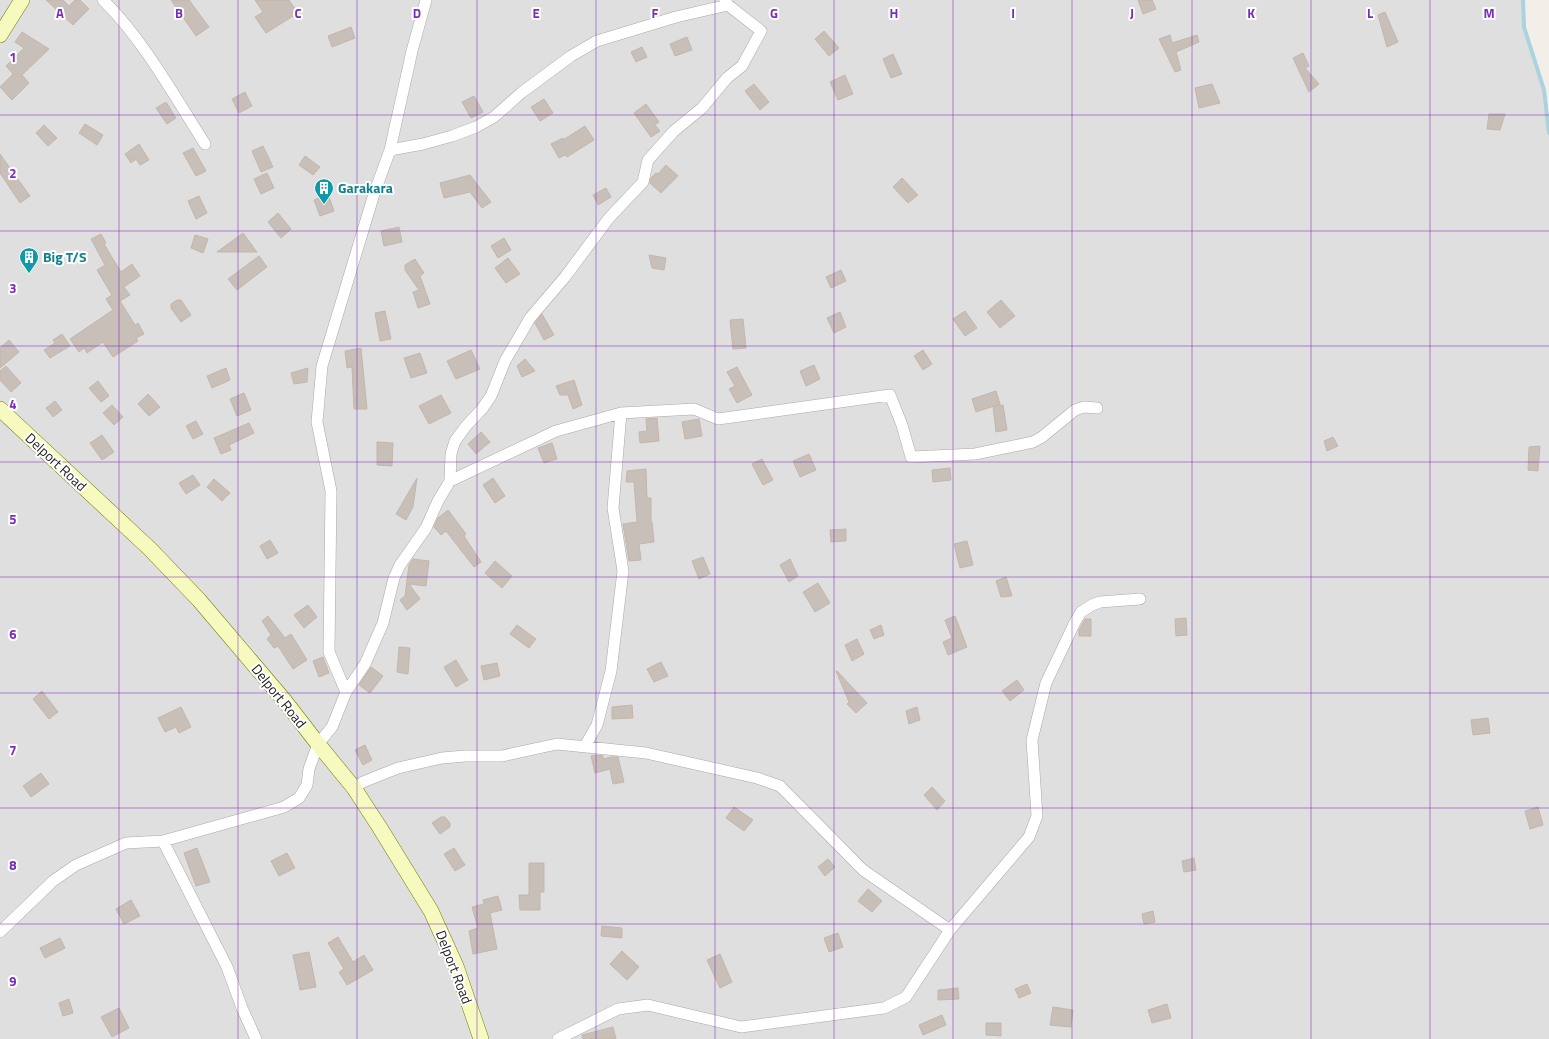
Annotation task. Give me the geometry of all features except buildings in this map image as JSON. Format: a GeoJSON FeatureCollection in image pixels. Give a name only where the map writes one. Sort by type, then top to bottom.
{"type":"FeatureCollection","features":[{"type":"Feature","properties":{"kind":"street"},"geometry":{"type":"LineString","coordinates":[[0,35],[22,0]]}},
{"type":"Feature","properties":{"kind":"street"},"geometry":{"type":"LineString","coordinates":[[104,0],[120,17],[146,53],[205,144]]}},
{"type":"Feature","properties":{"kind":"street"},"geometry":{"type":"LineString","coordinates":[[346,692],[329,652],[331,491],[316,422],[322,366],[374,194],[390,150],[412,51],[426,0]]}},
{"type":"Feature","properties":{"kind":"street"},"geometry":{"type":"LineString","coordinates":[[0,932],[53,881],[76,865],[126,843],[163,841],[284,806],[299,798],[307,786],[309,769],[318,744],[332,727],[346,692],[364,664],[383,623],[394,578],[400,565],[426,528],[438,501],[450,481],[451,454],[455,441],[491,396],[505,361],[530,318],[566,277],[609,218],[643,182],[648,160],[674,131],[702,108],[727,78],[742,66],[761,32],[726,2],[597,41],[571,56],[521,93],[494,117],[476,127],[452,136],[390,150]]}},
{"type":"Feature","properties":{"kind":"street"},"geometry":{"type":"LineString","coordinates":[[450,481],[556,431],[621,413],[694,409],[718,419],[890,395],[902,425],[911,457],[975,454],[1032,442],[1042,437],[1075,410],[1084,407],[1097,408]]}},
{"type":"Feature","properties":{"kind":"street","name":"Delport Road"},"geometry":{"type":"LineString","coordinates":[[0,409],[150,549],[199,600],[284,700],[354,788],[431,911],[456,966],[481,1039]]}},
{"type":"Feature","properties":{"kind":"street"},"geometry":{"type":"LineString","coordinates":[[585,746],[597,725],[611,671],[623,571],[613,508],[621,413]]}},
{"type":"Feature","properties":{"kind":"street"},"geometry":{"type":"LineString","coordinates":[[558,1039],[618,1009],[648,1005],[741,1028],[884,1008],[906,997],[950,930],[1029,837],[1036,816],[1032,740],[1046,683],[1075,622],[1081,612],[1100,602],[1140,599]]}},
{"type":"Feature","properties":{"kind":"street"},"geometry":{"type":"LineString","coordinates":[[354,788],[363,782],[398,768],[442,758],[465,756],[502,756],[557,744],[646,753],[757,778],[780,786],[863,870],[950,930]]}},
{"type":"Feature","properties":{"kind":"street"},"geometry":{"type":"LineString","coordinates":[[163,841],[227,967],[242,1008],[256,1039]]}},
{"type":"Feature","properties":{"kind":"shaded area"},"geometry":{"type":"Polygon","coordinates":[[[0,0],[1523,0],[1524,27],[1544,90],[1549,133],[1549,1039],[0,1039],[0,0]]]}},
{"type":"Feature","properties":{"kind":"waterway"},"geometry":{"type":"LineString","coordinates":[[1523,0],[1524,27],[1544,90],[1549,133]]}},
{"type":"Feature","properties":{"kind":"place","name":"Garakara"},"geometry":{"type":"Point","coordinates":[324,205]}},
{"type":"Feature","properties":{"kind":"place","name":"Big T/S"},"geometry":{"type":"Point","coordinates":[29,274]}}]}
